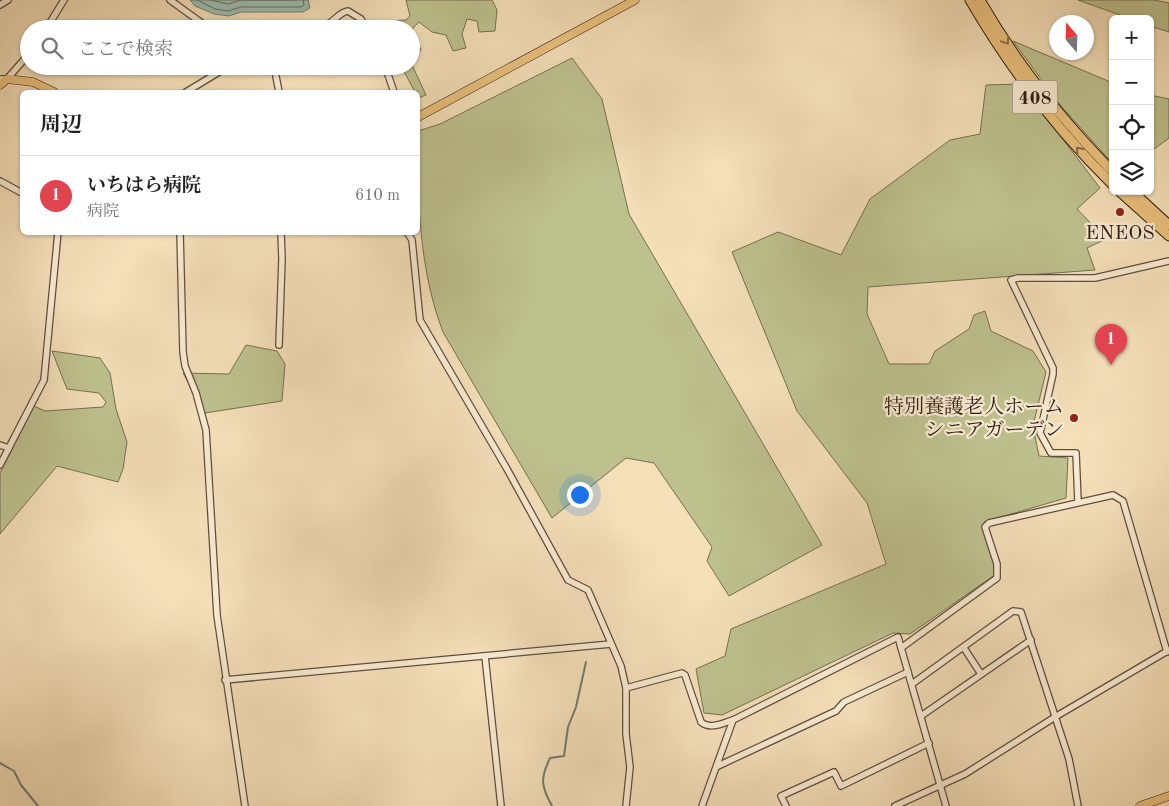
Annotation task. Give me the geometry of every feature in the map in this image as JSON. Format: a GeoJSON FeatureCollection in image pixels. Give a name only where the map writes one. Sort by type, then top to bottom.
{"type":"FeatureCollection","features":[{"type":"Feature","properties":{"kind":"highway","name":"408"},"geometry":{"type":"LineString","coordinates":[[970,0],[1002,52],[1043,107],[1109,181]]}},
{"type":"Feature","properties":{"kind":"highway","name":"408"},"geometry":{"type":"LineString","coordinates":[[980,0],[1006,42],[1050,102],[1109,168]]}},
{"type":"Feature","properties":{"kind":"highway"},"geometry":{"type":"LineString","coordinates":[[1124,195],[1169,236]]}},
{"type":"Feature","properties":{"kind":"highway"},"geometry":{"type":"LineString","coordinates":[[1136,195],[1169,225]]}},
{"type":"Feature","properties":{"kind":"main road"},"geometry":{"type":"LineString","coordinates":[[420,116],[635,0]]}},
{"type":"Feature","properties":{"kind":"main road"},"geometry":{"type":"LineString","coordinates":[[0,85],[4,79],[33,82],[50,90]]}},
{"type":"Feature","properties":{"kind":"main road"},"geometry":{"type":"LineString","coordinates":[[1140,806],[1169,796]]}},
{"type":"Feature","properties":{"kind":"street"},"geometry":{"type":"LineString","coordinates":[[0,5],[8,0]]}},
{"type":"Feature","properties":{"kind":"street"},"geometry":{"type":"LineString","coordinates":[[52,20],[64,0]]}},
{"type":"Feature","properties":{"kind":"street"},"geometry":{"type":"LineString","coordinates":[[170,0],[198,20]]}},
{"type":"Feature","properties":{"kind":"street"},"geometry":{"type":"LineString","coordinates":[[336,20],[341,13],[348,11],[362,20]]}},
{"type":"Feature","properties":{"kind":"street"},"geometry":{"type":"LineString","coordinates":[[4,79],[20,63]]}},
{"type":"Feature","properties":{"kind":"street"},"geometry":{"type":"LineString","coordinates":[[189,90],[214,75]]}},
{"type":"Feature","properties":{"kind":"street"},"geometry":{"type":"LineString","coordinates":[[276,75],[279,90]]}},
{"type":"Feature","properties":{"kind":"street"},"geometry":{"type":"LineString","coordinates":[[388,75],[393,90]]}},
{"type":"Feature","properties":{"kind":"street"},"geometry":{"type":"LineString","coordinates":[[0,181],[20,192]]}},
{"type":"Feature","properties":{"kind":"street"},"geometry":{"type":"LineString","coordinates":[[0,465],[44,380],[58,235]]}},
{"type":"Feature","properties":{"kind":"street"},"geometry":{"type":"LineString","coordinates":[[180,235],[183,352],[185,366],[196,393],[206,430],[217,616],[245,806]]}},
{"type":"Feature","properties":{"kind":"street"},"geometry":{"type":"LineString","coordinates":[[280,235],[282,259],[280,345]]}},
{"type":"Feature","properties":{"kind":"street"},"geometry":{"type":"LineString","coordinates":[[409,235],[412,240],[420,320],[507,469],[568,580],[588,590],[621,666],[626,688],[626,734],[630,767],[626,806]]}},
{"type":"Feature","properties":{"kind":"street"},"geometry":{"type":"LineString","coordinates":[[1078,502],[1076,453],[1051,453],[1040,433],[1053,368],[1011,280],[1018,278],[1095,278],[1169,261]]}},
{"type":"Feature","properties":{"kind":"street"},"geometry":{"type":"LineString","coordinates":[[0,446],[9,448]]}},
{"type":"Feature","properties":{"kind":"street"},"geometry":{"type":"LineString","coordinates":[[895,806],[965,774],[1055,717],[1168,651],[1123,501],[1113,495],[989,523],[985,527],[997,564],[996,578],[901,648]]}},
{"type":"Feature","properties":{"kind":"street"},"geometry":{"type":"LineString","coordinates":[[912,684],[1013,611],[1021,612],[1069,759],[1078,806]]}},
{"type":"Feature","properties":{"kind":"street"},"geometry":{"type":"LineString","coordinates":[[626,688],[682,673],[685,675],[701,722],[711,726],[733,720],[898,637],[942,785],[946,806]]}},
{"type":"Feature","properties":{"kind":"street"},"geometry":{"type":"LineString","coordinates":[[921,716],[1031,640]]}},
{"type":"Feature","properties":{"kind":"street"},"geometry":{"type":"LineString","coordinates":[[225,680],[611,644]]}},
{"type":"Feature","properties":{"kind":"street"},"geometry":{"type":"LineString","coordinates":[[964,648],[981,674]]}},
{"type":"Feature","properties":{"kind":"street"},"geometry":{"type":"LineString","coordinates":[[485,656],[501,806]]}},
{"type":"Feature","properties":{"kind":"street"},"geometry":{"type":"LineString","coordinates":[[718,766],[836,711],[844,702],[908,672]]}},
{"type":"Feature","properties":{"kind":"street"},"geometry":{"type":"LineString","coordinates":[[702,806],[733,720]]}},
{"type":"Feature","properties":{"kind":"street"},"geometry":{"type":"LineString","coordinates":[[786,806],[781,796],[834,772],[841,786],[929,743]]}},
{"type":"Feature","properties":{"kind":"green space"},"geometry":{"type":"Polygon","coordinates":[[[406,0],[492,0],[497,10],[495,31],[479,32],[477,21],[467,19],[462,34],[466,48],[453,51],[446,35],[432,32],[420,23],[420,20],[406,20],[410,16],[406,0]]]}},
{"type":"Feature","properties":{"kind":"green space"},"geometry":{"type":"Polygon","coordinates":[[[1078,0],[1154,0],[1169,3],[1169,32],[1154,27],[1154,15],[1120,15],[1078,0]]]}},
{"type":"Feature","properties":{"kind":"green space"},"geometry":{"type":"Polygon","coordinates":[[[1013,41],[1049,56],[1049,60],[1058,60],[1109,81],[1109,160],[1061,106],[1013,41]]]}},
{"type":"Feature","properties":{"kind":"green space"},"geometry":{"type":"Polygon","coordinates":[[[572,58],[602,99],[629,214],[822,545],[729,596],[707,561],[712,547],[654,463],[626,458],[552,518],[443,332],[435,308],[424,258],[421,233],[420,130],[440,124],[572,58]]]}},
{"type":"Feature","properties":{"kind":"green space"},"geometry":{"type":"Polygon","coordinates":[[[406,75],[417,75],[426,95],[420,97],[420,90],[414,90],[406,75]]]}},
{"type":"Feature","properties":{"kind":"green space"},"geometry":{"type":"Polygon","coordinates":[[[1021,84],[1100,188],[1077,209],[1106,239],[1087,248],[1095,270],[868,287],[867,314],[889,364],[929,364],[935,351],[969,329],[974,315],[985,311],[991,331],[1033,351],[1046,372],[1033,426],[1039,456],[1068,458],[1066,498],[984,522],[996,574],[910,634],[893,633],[722,715],[704,713],[696,669],[725,656],[731,629],[886,564],[867,503],[797,411],[732,252],[778,232],[841,255],[870,199],[950,140],[980,134],[986,85],[1021,84]]]}},
{"type":"Feature","properties":{"kind":"green space"},"geometry":{"type":"Polygon","coordinates":[[[1154,96],[1169,99],[1169,138],[1154,149],[1154,96]]]}},
{"type":"Feature","properties":{"kind":"green space"},"geometry":{"type":"Polygon","coordinates":[[[246,345],[277,351],[285,364],[282,401],[205,413],[183,373],[229,374],[246,345]]]}},
{"type":"Feature","properties":{"kind":"green space"},"geometry":{"type":"Polygon","coordinates":[[[52,351],[100,358],[110,373],[116,409],[127,442],[123,469],[118,482],[57,466],[0,534],[0,473],[34,406],[45,411],[103,407],[106,402],[99,393],[67,389],[52,351]]]}},
{"type":"Feature","properties":{"kind":"water"},"geometry":{"type":"Polygon","coordinates":[[[190,0],[308,0],[310,8],[303,12],[241,12],[229,16],[214,14],[195,6],[190,0]]]}},
{"type":"Feature","properties":{"kind":"waterway"},"geometry":{"type":"LineString","coordinates":[[552,806],[544,788],[543,777],[550,758],[564,756],[568,727],[576,707],[586,662]]}},
{"type":"Feature","properties":{"kind":"waterway"},"geometry":{"type":"LineString","coordinates":[[0,763],[14,771],[21,785],[38,806]]}},
{"type":"Feature","properties":{"kind":"place","name":"ENEOS"},"geometry":{"type":"Point","coordinates":[1120,212]}},
{"type":"Feature","properties":{"kind":"place","name":"いちはら病院"},"geometry":{"type":"Point","coordinates":[1111,365]}},
{"type":"Feature","properties":{"kind":"place","name":"特別養護老人ホーム シニアガーデン"},"geometry":{"type":"Point","coordinates":[1074,418]}}]}
